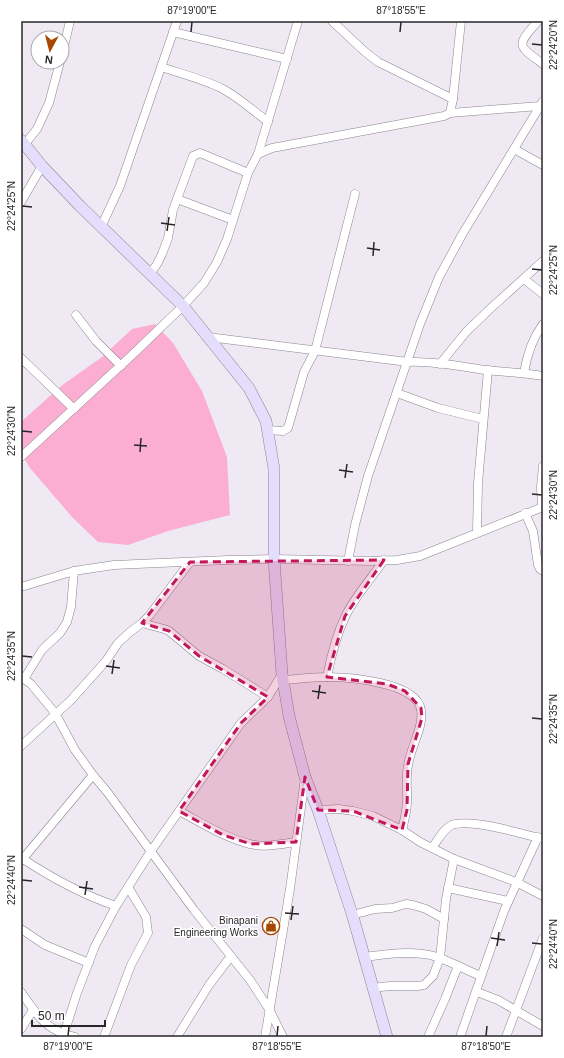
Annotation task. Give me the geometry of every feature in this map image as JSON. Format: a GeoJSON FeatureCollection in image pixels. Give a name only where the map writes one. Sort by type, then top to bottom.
{"type":"FeatureCollection","features":[{"type":"Feature","properties":{"kind":"main road"},"geometry":{"type":"LineString","coordinates":[[23,142],[42,166],[101,227],[183,306],[249,388],[266,421],[274,469],[274,559],[283,677],[289,716],[306,777],[352,915],[387,1037]]}},
{"type":"Feature","properties":{"kind":"street"},"geometry":{"type":"LineString","coordinates":[[101,227],[120,186],[177,21]]}},
{"type":"Feature","properties":{"kind":"street"},"geometry":{"type":"LineString","coordinates":[[21,457],[120,366],[183,306],[204,283],[217,262],[227,239],[248,173],[258,154],[298,21]]}},
{"type":"Feature","properties":{"kind":"street"},"geometry":{"type":"LineString","coordinates":[[332,21],[378,62],[453,99]]}},
{"type":"Feature","properties":{"kind":"street"},"geometry":{"type":"LineString","coordinates":[[450,113],[453,99],[461,21]]}},
{"type":"Feature","properties":{"kind":"street"},"geometry":{"type":"LineString","coordinates":[[538,21],[523,39],[522,45],[524,50],[543,64]]}},
{"type":"Feature","properties":{"kind":"street"},"geometry":{"type":"LineString","coordinates":[[173,32],[287,59]]}},
{"type":"Feature","properties":{"kind":"street"},"geometry":{"type":"LineString","coordinates":[[161,67],[200,79],[223,89],[239,99],[268,122]]}},
{"type":"Feature","properties":{"kind":"street"},"geometry":{"type":"LineString","coordinates":[[23,142],[37,129],[49,103],[58,70]]}},
{"type":"Feature","properties":{"kind":"street"},"geometry":{"type":"LineString","coordinates":[[258,154],[272,148],[444,116],[450,113],[541,104]]}},
{"type":"Feature","properties":{"kind":"street"},"geometry":{"type":"LineString","coordinates":[[348,561],[355,525],[368,476],[420,324],[439,277],[463,233],[541,104]]}},
{"type":"Feature","properties":{"kind":"street"},"geometry":{"type":"LineString","coordinates":[[514,149],[543,165]]}},
{"type":"Feature","properties":{"kind":"street"},"geometry":{"type":"LineString","coordinates":[[150,274],[162,254],[168,238],[173,210],[193,156],[205,154],[248,173]]}},
{"type":"Feature","properties":{"kind":"street"},"geometry":{"type":"LineString","coordinates":[[21,202],[42,166]]}},
{"type":"Feature","properties":{"kind":"street"},"geometry":{"type":"LineString","coordinates":[[267,430],[283,431],[288,428],[304,372],[315,351],[355,194]]}},
{"type":"Feature","properties":{"kind":"street"},"geometry":{"type":"LineString","coordinates":[[177,199],[232,220]]}},
{"type":"Feature","properties":{"kind":"street"},"geometry":{"type":"LineString","coordinates":[[440,364],[466,332],[543,262]]}},
{"type":"Feature","properties":{"kind":"street"},"geometry":{"type":"LineString","coordinates":[[524,279],[543,294]]}},
{"type":"Feature","properties":{"kind":"street"},"geometry":{"type":"LineString","coordinates":[[76,315],[96,341],[120,366]]}},
{"type":"Feature","properties":{"kind":"street"},"geometry":{"type":"LineString","coordinates":[[524,373],[528,352],[534,336],[543,324]]}},
{"type":"Feature","properties":{"kind":"street"},"geometry":{"type":"LineString","coordinates":[[208,337],[408,362],[421,362],[543,376]]}},
{"type":"Feature","properties":{"kind":"street"},"geometry":{"type":"LineString","coordinates":[[21,358],[74,408]]}},
{"type":"Feature","properties":{"kind":"street"},"geometry":{"type":"LineString","coordinates":[[477,532],[478,484],[488,370]]}},
{"type":"Feature","properties":{"kind":"street"},"geometry":{"type":"LineString","coordinates":[[397,393],[438,408],[483,419]]}},
{"type":"Feature","properties":{"kind":"street"},"geometry":{"type":"LineString","coordinates":[[21,587],[74,571],[114,565],[274,559],[348,561],[384,560],[420,556],[542,507],[541,487],[543,466]]}},
{"type":"Feature","properties":{"kind":"street"},"geometry":{"type":"LineString","coordinates":[[525,514],[533,531],[538,565],[543,571]]}},
{"type":"Feature","properties":{"kind":"street"},"geometry":{"type":"LineString","coordinates":[[327,677],[334,646],[345,616],[384,560]]}},
{"type":"Feature","properties":{"kind":"street"},"geometry":{"type":"LineString","coordinates":[[21,746],[71,700],[106,661],[118,643],[149,616],[190,562]]}},
{"type":"Feature","properties":{"kind":"street"},"geometry":{"type":"LineString","coordinates":[[74,571],[71,607],[67,622],[60,633],[42,650],[22,678],[31,684],[56,714],[75,750],[93,775],[108,793],[194,910],[250,980],[269,1010],[283,1037]]}},
{"type":"Feature","properties":{"kind":"street"},"geometry":{"type":"LineString","coordinates":[[142,623],[164,628],[199,656],[268,697]]}},
{"type":"Feature","properties":{"kind":"street"},"geometry":{"type":"LineString","coordinates":[[63,1036],[95,946],[116,906],[151,851],[241,723],[268,697],[283,677],[357,678],[387,684],[406,692],[417,700],[421,708],[422,718],[408,764],[406,780],[406,810],[402,830]]}},
{"type":"Feature","properties":{"kind":"street"},"geometry":{"type":"LineString","coordinates":[[93,775],[22,860],[84,894],[116,906]]}},
{"type":"Feature","properties":{"kind":"street"},"geometry":{"type":"LineString","coordinates":[[265,1037],[290,889],[306,777]]}},
{"type":"Feature","properties":{"kind":"street"},"geometry":{"type":"LineString","coordinates":[[318,810],[339,809],[373,816],[402,830],[420,842],[454,859],[516,882],[543,896]]}},
{"type":"Feature","properties":{"kind":"street"},"geometry":{"type":"LineString","coordinates":[[179,811],[223,834],[251,844],[272,845],[296,842]]}},
{"type":"Feature","properties":{"kind":"street"},"geometry":{"type":"LineString","coordinates":[[432,848],[444,831],[452,826],[462,823],[474,823],[540,838],[516,882],[508,901],[460,1037]]}},
{"type":"Feature","properties":{"kind":"street"},"geometry":{"type":"LineString","coordinates":[[372,988],[417,986],[424,984],[433,976],[440,958],[448,888],[454,859]]}},
{"type":"Feature","properties":{"kind":"street"},"geometry":{"type":"LineString","coordinates":[[104,1037],[131,965],[148,933],[146,917],[128,887]]}},
{"type":"Feature","properties":{"kind":"street"},"geometry":{"type":"LineString","coordinates":[[448,888],[508,901]]}},
{"type":"Feature","properties":{"kind":"street"},"geometry":{"type":"LineString","coordinates":[[352,915],[375,909],[414,904],[444,919]]}},
{"type":"Feature","properties":{"kind":"street"},"geometry":{"type":"LineString","coordinates":[[21,929],[44,945],[89,963]]}},
{"type":"Feature","properties":{"kind":"street"},"geometry":{"type":"LineString","coordinates":[[506,1037],[543,938]]}},
{"type":"Feature","properties":{"kind":"street"},"geometry":{"type":"LineString","coordinates":[[364,957],[403,952],[424,954],[440,958],[482,976]]}},
{"type":"Feature","properties":{"kind":"street"},"geometry":{"type":"LineString","coordinates":[[176,1037],[209,985],[231,956]]}},
{"type":"Feature","properties":{"kind":"street"},"geometry":{"type":"LineString","coordinates":[[428,1037],[458,966]]}},
{"type":"Feature","properties":{"kind":"street"},"geometry":{"type":"LineString","coordinates":[[21,992],[40,1019],[49,1027],[63,1036],[75,1037]]}},
{"type":"Feature","properties":{"kind":"street"},"geometry":{"type":"LineString","coordinates":[[477,992],[498,1000],[543,1026]]}},
{"type":"Feature","properties":{"kind":"street"},"geometry":{"type":"LineString","coordinates":[[21,1029],[34,1010]]}},
{"type":"Feature","properties":{"kind":"highlighted area"},"geometry":{"type":"Polygon","coordinates":[[[384,560],[345,616],[327,677],[387,684],[405,691],[421,708],[422,718],[408,764],[407,810],[402,830],[353,811],[318,810],[305,777],[296,842],[251,844],[223,835],[179,811],[241,723],[268,697],[199,656],[169,631],[142,623],[190,562],[384,560]]]}},
{"type":"Feature","properties":{"kind":"shaded area"},"geometry":{"type":"Polygon","coordinates":[[[155,324],[173,343],[202,391],[227,457],[230,515],[168,531],[128,545],[98,542],[72,517],[30,468],[21,453],[21,422],[61,386],[102,357],[132,329],[155,324]]]}},
{"type":"Feature","properties":{"kind":"place","name":"Binapani Engineering Works"},"geometry":{"type":"Point","coordinates":[271,926]}}]}
